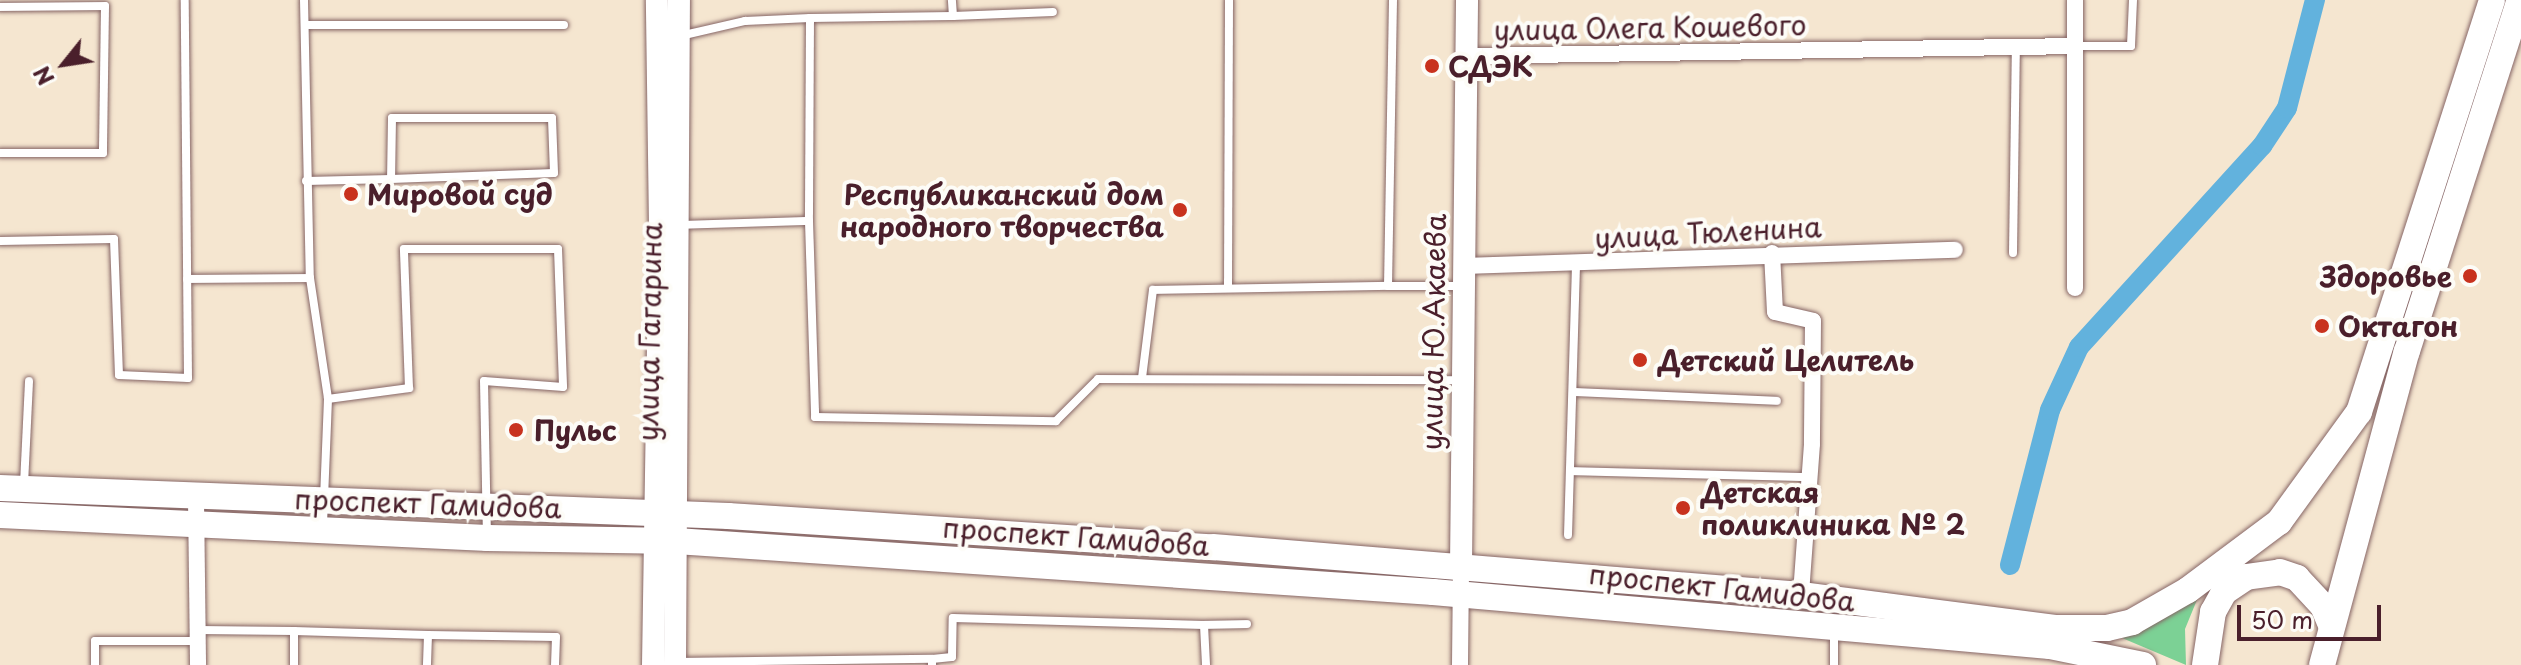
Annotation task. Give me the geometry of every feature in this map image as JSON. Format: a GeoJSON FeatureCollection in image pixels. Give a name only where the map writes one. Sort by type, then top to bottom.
{"type":"FeatureCollection","features":[{"type":"Feature","properties":{"kind":"main road","name":"улица Гагарина"},"geometry":{"type":"LineString","coordinates":[[657,0],[657,44],[670,226]]}},
{"type":"Feature","properties":{"kind":"main road","name":"улица Гагарина"},"geometry":{"type":"LineString","coordinates":[[668,664],[663,514],[670,226],[681,36],[679,0]]}},
{"type":"Feature","properties":{"kind":"main road","name":"улица Ю.Акаева"},"geometry":{"type":"LineString","coordinates":[[1461,566],[1467,0]]}},
{"type":"Feature","properties":{"kind":"main road"},"geometry":{"type":"LineString","coordinates":[[2410,300],[2492,0]]}},
{"type":"Feature","properties":{"kind":"main road"},"geometry":{"type":"LineString","coordinates":[[2322,665],[2375,474],[2394,350],[2520,0]]}},
{"type":"Feature","properties":{"kind":"main road"},"geometry":{"type":"LineString","coordinates":[[2205,665],[2206,640],[2223,580],[2246,548],[2301,498],[2359,412],[2394,350]]}},
{"type":"Feature","properties":{"kind":"main road","name":"проспект Гамидова"},"geometry":{"type":"LineString","coordinates":[[12,489],[663,514],[1461,566],[1801,595],[2091,629],[2132,622],[2223,580]]}},
{"type":"Feature","properties":{"kind":"main road","name":"проспект Гамидова"},"geometry":{"type":"LineString","coordinates":[[0,515],[487,538],[665,542],[1461,594],[1834,631],[2050,646],[2143,665]]}},
{"type":"Feature","properties":{"kind":"main road"},"geometry":{"type":"LineString","coordinates":[[2223,580],[2280,572],[2310,588],[2331,625]]}},
{"type":"Feature","properties":{"kind":"street"},"geometry":{"type":"LineString","coordinates":[[2075,0],[2075,288]]}},
{"type":"Feature","properties":{"kind":"street","name":"улица Олега Кошевого"},"geometry":{"type":"LineString","coordinates":[[1467,56],[2075,46]]}},
{"type":"Feature","properties":{"kind":"street","name":"улица Тюленина"},"geometry":{"type":"LineString","coordinates":[[1463,276],[1576,264],[1772,253],[1955,250]]}},
{"type":"Feature","properties":{"kind":"street"},"geometry":{"type":"LineString","coordinates":[[1772,253],[1775,312],[1813,321],[1801,595]]}},
{"type":"Feature","properties":{"kind":"street"},"geometry":{"type":"LineString","coordinates":[[196,498],[198,665]]}},
{"type":"Feature","properties":{"kind":"street","name":"улица Ю.Акаева"},"geometry":{"type":"LineString","coordinates":[[1460,665],[1461,566]]}},
{"type":"Feature","properties":{"kind":"lane"},"geometry":{"type":"LineString","coordinates":[[0,241],[114,239],[119,375],[188,378],[185,0]]}},
{"type":"Feature","properties":{"kind":"lane"},"geometry":{"type":"LineString","coordinates":[[304,0],[310,278],[328,399],[323,531]]}},
{"type":"Feature","properties":{"kind":"lane"},"geometry":{"type":"LineString","coordinates":[[952,0],[953,16]]}},
{"type":"Feature","properties":{"kind":"lane"},"geometry":{"type":"LineString","coordinates":[[1228,288],[1229,0]]}},
{"type":"Feature","properties":{"kind":"lane"},"geometry":{"type":"LineString","coordinates":[[1388,286],[1393,0]]}},
{"type":"Feature","properties":{"kind":"lane"},"geometry":{"type":"LineString","coordinates":[[2075,46],[2131,46],[2133,0]]}},
{"type":"Feature","properties":{"kind":"lane"},"geometry":{"type":"LineString","coordinates":[[0,7],[105,6],[103,153],[0,153]]}},
{"type":"Feature","properties":{"kind":"lane"},"geometry":{"type":"LineString","coordinates":[[657,44],[745,21],[1053,12]]}},
{"type":"Feature","properties":{"kind":"lane"},"geometry":{"type":"LineString","coordinates":[[810,18],[809,221],[815,417],[1056,421],[1098,379],[1462,380]]}},
{"type":"Feature","properties":{"kind":"lane"},"geometry":{"type":"LineString","coordinates":[[305,25],[564,25]]}},
{"type":"Feature","properties":{"kind":"lane"},"geometry":{"type":"LineString","coordinates":[[2013,253],[2016,46]]}},
{"type":"Feature","properties":{"kind":"lane"},"geometry":{"type":"LineString","coordinates":[[306,181],[391,179],[554,173],[552,118],[392,118],[391,179]]}},
{"type":"Feature","properties":{"kind":"lane"},"geometry":{"type":"LineString","coordinates":[[670,226],[809,221]]}},
{"type":"Feature","properties":{"kind":"lane"},"geometry":{"type":"LineString","coordinates":[[328,399],[409,388],[404,249],[558,249],[563,387],[484,381],[487,538]]}},
{"type":"Feature","properties":{"kind":"lane"},"geometry":{"type":"LineString","coordinates":[[1568,535],[1576,264]]}},
{"type":"Feature","properties":{"kind":"lane"},"geometry":{"type":"LineString","coordinates":[[1142,378],[1153,290],[1388,286],[1463,276]]}},
{"type":"Feature","properties":{"kind":"lane"},"geometry":{"type":"LineString","coordinates":[[187,279],[310,278]]}},
{"type":"Feature","properties":{"kind":"lane"},"geometry":{"type":"LineString","coordinates":[[12,489],[29,381]]}},
{"type":"Feature","properties":{"kind":"lane"},"geometry":{"type":"LineString","coordinates":[[1573,392],[1777,401]]}},
{"type":"Feature","properties":{"kind":"lane"},"geometry":{"type":"LineString","coordinates":[[1571,471],[1807,477]]}},
{"type":"Feature","properties":{"kind":"lane"},"geometry":{"type":"LineString","coordinates":[[668,664],[932,662],[952,657],[953,618],[1247,624]]}},
{"type":"Feature","properties":{"kind":"lane"},"geometry":{"type":"LineString","coordinates":[[1204,625],[1206,665]]}},
{"type":"Feature","properties":{"kind":"lane"},"geometry":{"type":"LineString","coordinates":[[294,631],[294,665]]}},
{"type":"Feature","properties":{"kind":"lane"},"geometry":{"type":"LineString","coordinates":[[95,665],[95,641],[294,631],[556,637],[555,665]]}},
{"type":"Feature","properties":{"kind":"lane"},"geometry":{"type":"LineString","coordinates":[[1834,631],[1834,665]]}},
{"type":"Feature","properties":{"kind":"lane"},"geometry":{"type":"LineString","coordinates":[[427,665],[428,635]]}},
{"type":"Feature","properties":{"kind":"green space"},"geometry":{"type":"Polygon","coordinates":[[[2199,595],[2185,629],[2186,665],[2122,638],[2199,595]]]}},
{"type":"Feature","properties":{"kind":"waterway"},"geometry":{"type":"LineString","coordinates":[[2010,565],[2050,410],[2079,347],[2262,146],[2287,108],[2315,0]]}},
{"type":"Feature","properties":{"kind":"place","name":"СДЭК"},"geometry":{"type":"Point","coordinates":[1432,66]}},
{"type":"Feature","properties":{"kind":"place","name":"Мировой суд"},"geometry":{"type":"Point","coordinates":[351,194]}},
{"type":"Feature","properties":{"kind":"place","name":"Республиканский дом народного творчества"},"geometry":{"type":"Point","coordinates":[1180,210]}},
{"type":"Feature","properties":{"kind":"place","name":"Здоровье"},"geometry":{"type":"Point","coordinates":[2470,276]}},
{"type":"Feature","properties":{"kind":"place","name":"Октагон"},"geometry":{"type":"Point","coordinates":[2322,326]}},
{"type":"Feature","properties":{"kind":"place","name":"Детский Целитель"},"geometry":{"type":"Point","coordinates":[1640,360]}},
{"type":"Feature","properties":{"kind":"place","name":"Пульс"},"geometry":{"type":"Point","coordinates":[516,430]}},
{"type":"Feature","properties":{"kind":"place","name":"Детская поликлиника № 2"},"geometry":{"type":"Point","coordinates":[1683,508]}}]}
